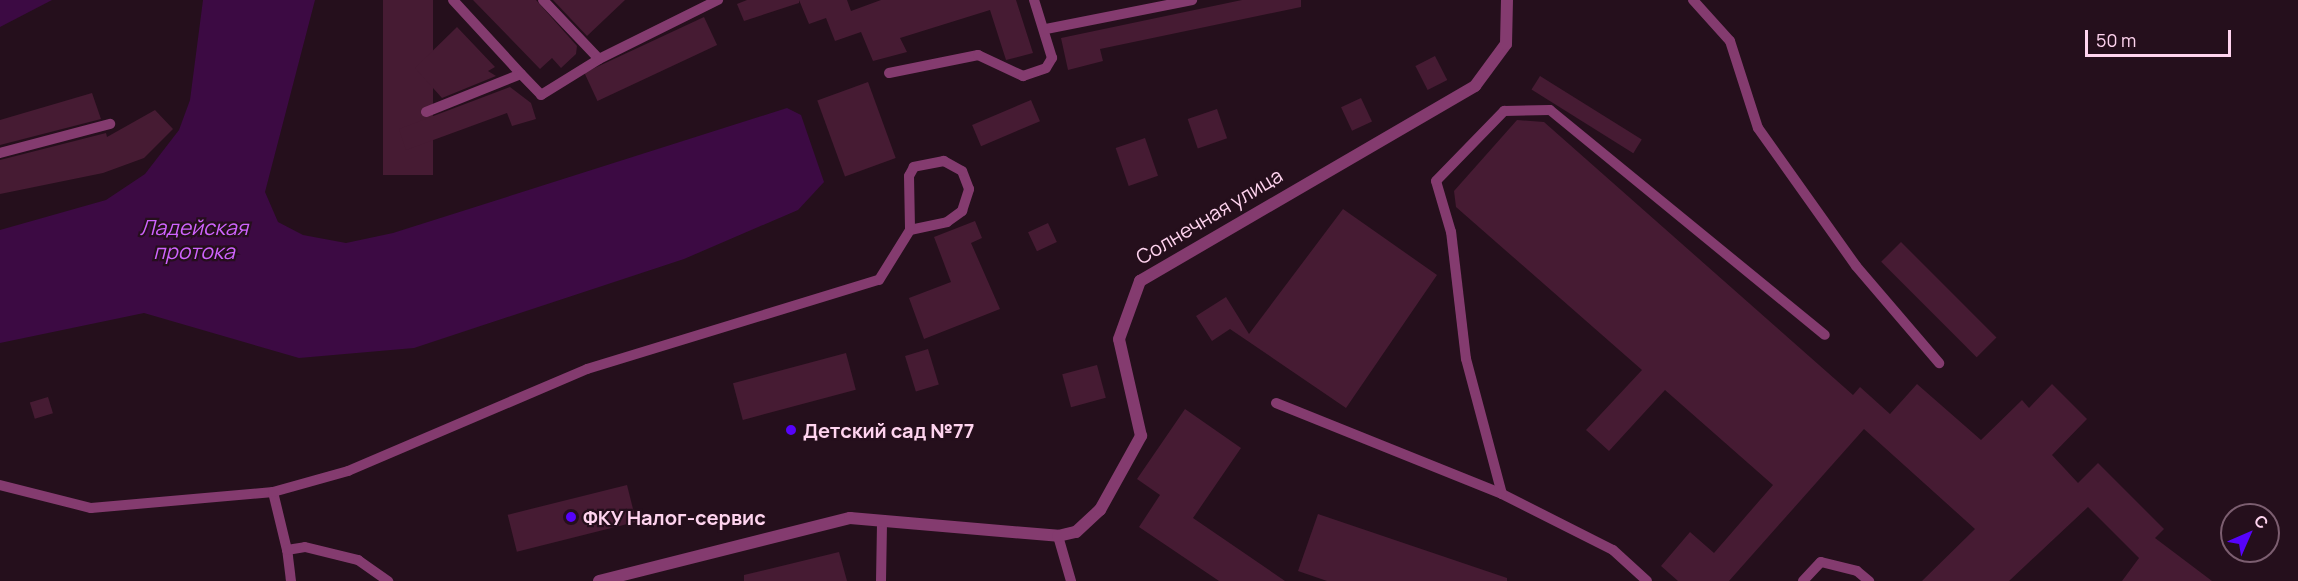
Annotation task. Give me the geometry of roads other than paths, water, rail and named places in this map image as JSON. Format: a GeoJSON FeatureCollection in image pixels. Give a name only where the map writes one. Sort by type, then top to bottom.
{"type":"FeatureCollection","features":[{"type":"Feature","properties":{"kind":"street","name":"Солнечная улица"},"geometry":{"type":"LineString","coordinates":[[599,581],[850,518],[882,523],[1058,536],[1076,532],[1100,510],[1141,436],[1119,339],[1140,281],[1475,86],[1506,44],[1507,0]]}},
{"type":"Feature","properties":{"kind":"lane"},"geometry":{"type":"LineString","coordinates":[[453,0],[542,95],[599,59],[718,0]]}},
{"type":"Feature","properties":{"kind":"lane"},"geometry":{"type":"LineString","coordinates":[[543,0],[599,59]]}},
{"type":"Feature","properties":{"kind":"lane"},"geometry":{"type":"LineString","coordinates":[[890,73],[978,55],[1023,76],[1046,68],[1052,57],[1046,29],[1034,0]]}},
{"type":"Feature","properties":{"kind":"lane"},"geometry":{"type":"LineString","coordinates":[[1046,29],[1192,0]]}},
{"type":"Feature","properties":{"kind":"lane"},"geometry":{"type":"LineString","coordinates":[[1693,0],[1730,41],[1758,128],[1856,266],[1939,363]]}},
{"type":"Feature","properties":{"kind":"lane"},"geometry":{"type":"LineString","coordinates":[[426,112],[521,74]]}},
{"type":"Feature","properties":{"kind":"lane"},"geometry":{"type":"LineString","coordinates":[[1502,494],[1466,359],[1451,232],[1436,181],[1504,111],[1550,110],[1825,335]]}},
{"type":"Feature","properties":{"kind":"lane"},"geometry":{"type":"LineString","coordinates":[[0,153],[110,124]]}},
{"type":"Feature","properties":{"kind":"lane"},"geometry":{"type":"LineString","coordinates":[[0,485],[91,508],[273,492],[348,471],[587,369],[879,280],[910,230],[909,176],[914,167],[944,161],[962,171],[969,189],[962,211],[947,222],[910,230]]}},
{"type":"Feature","properties":{"kind":"lane"},"geometry":{"type":"LineString","coordinates":[[1276,403],[1502,494],[1613,550],[1647,581]]}},
{"type":"Feature","properties":{"kind":"lane"},"geometry":{"type":"LineString","coordinates":[[273,492],[287,550],[291,581]]}},
{"type":"Feature","properties":{"kind":"lane"},"geometry":{"type":"LineString","coordinates":[[880,581],[882,523]]}},
{"type":"Feature","properties":{"kind":"lane"},"geometry":{"type":"LineString","coordinates":[[1058,536],[1071,581]]}},
{"type":"Feature","properties":{"kind":"lane"},"geometry":{"type":"LineString","coordinates":[[287,550],[305,547],[358,560],[388,581]]}},
{"type":"Feature","properties":{"kind":"lane"},"geometry":{"type":"LineString","coordinates":[[1803,581],[1821,562],[1857,571],[1869,581]]}},
{"type":"Feature","properties":{"kind":"water"},"geometry":{"type":"Polygon","coordinates":[[[0,0],[52,0],[0,27],[0,0]]]}},
{"type":"Feature","properties":{"kind":"water","name":"Ладейская протока"},"geometry":{"type":"Polygon","coordinates":[[[203,0],[315,0],[265,192],[278,222],[303,235],[346,243],[393,233],[787,108],[801,115],[824,182],[798,210],[684,259],[414,348],[299,358],[144,313],[0,343],[0,230],[106,200],[145,174],[179,130],[190,100],[203,0]]]}},
{"type":"Feature","properties":{"kind":"place","name":"Детский сад №77"},"geometry":{"type":"Point","coordinates":[791,430]}},
{"type":"Feature","properties":{"kind":"place","name":"ФКУ Налог-сервис"},"geometry":{"type":"Point","coordinates":[571,517]}}]}
